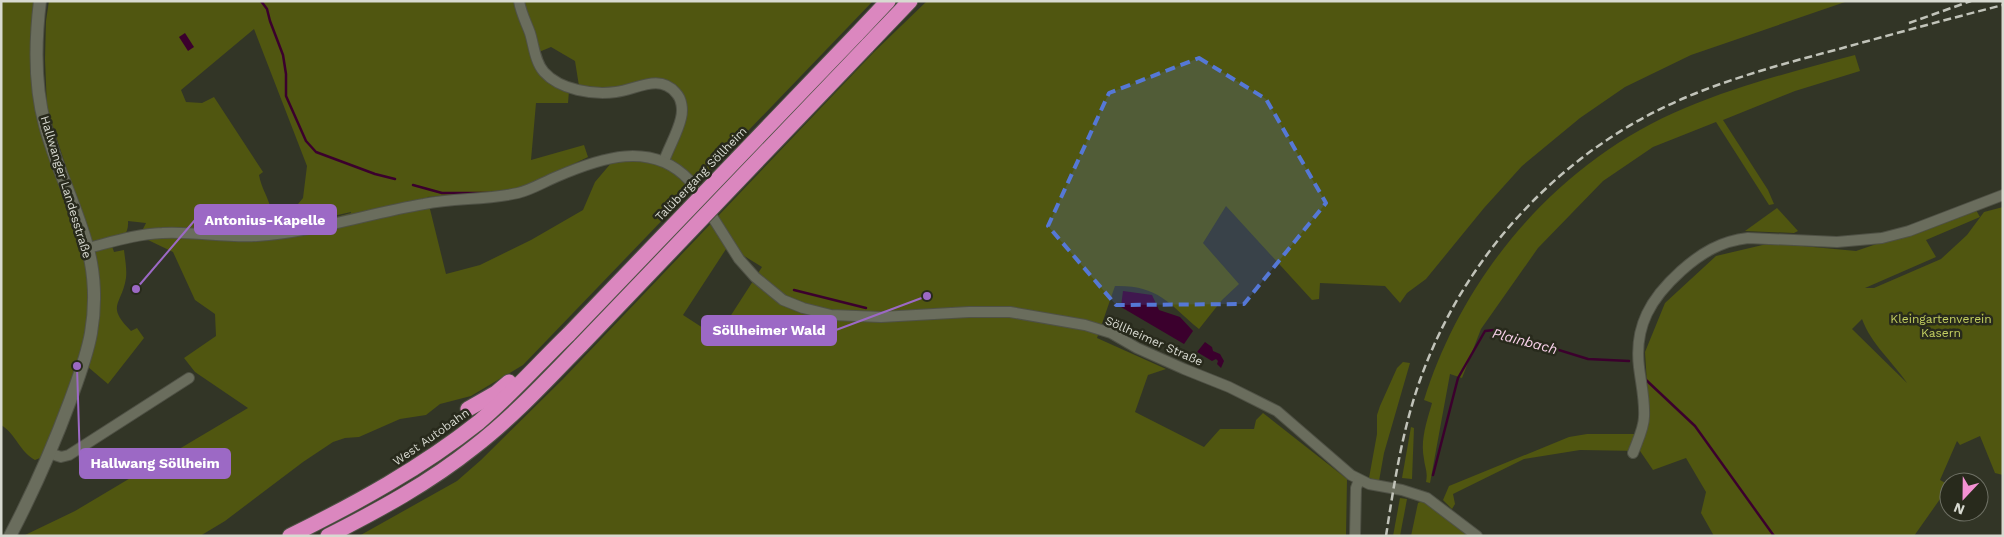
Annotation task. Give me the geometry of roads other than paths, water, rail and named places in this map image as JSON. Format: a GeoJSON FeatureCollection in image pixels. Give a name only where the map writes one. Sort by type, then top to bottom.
{"type":"FeatureCollection","features":[{"type":"Feature","properties":{"kind":"highway","name":"Talübergang Söllheim"},"geometry":{"type":"LineString","coordinates":[[569,334],[888,1]]}},
{"type":"Feature","properties":{"kind":"highway"},"geometry":{"type":"LineString","coordinates":[[328,536],[417,487],[474,448],[530,398],[910,1]]}},
{"type":"Feature","properties":{"kind":"highway","name":"West Autobahn"},"geometry":{"type":"LineString","coordinates":[[290,536],[380,489],[440,451],[492,410],[569,334]]}},
{"type":"Feature","properties":{"kind":"highway"},"geometry":{"type":"LineString","coordinates":[[468,409],[496,393],[522,371],[540,363]]}},
{"type":"Feature","properties":{"kind":"street","name":"Hallwanger Landesstraße"},"geometry":{"type":"LineString","coordinates":[[10,536],[49,453],[80,374],[91,334],[94,294],[88,248],[44,125],[36,56],[36,29],[40,1]]}},
{"type":"Feature","properties":{"kind":"street"},"geometry":{"type":"LineString","coordinates":[[88,248],[126,238],[162,233],[258,236],[300,230],[425,204],[520,193],[581,166],[625,156],[647,156],[664,161],[681,118],[682,104],[678,95],[671,87],[652,83],[616,92],[585,91],[572,88],[551,78],[543,71],[536,55],[530,33],[521,14],[519,1]]}},
{"type":"Feature","properties":{"kind":"street","name":"Söllheimer Straße"},"geometry":{"type":"LineString","coordinates":[[664,161],[689,180],[739,259],[755,277],[784,300],[803,308],[831,315],[881,317],[969,312],[1010,312],[1085,325],[1111,333],[1137,348],[1229,387],[1278,411],[1351,475],[1369,484],[1402,490],[1427,498],[1476,536]]}},
{"type":"Feature","properties":{"kind":"street"},"geometry":{"type":"LineString","coordinates":[[1633,453],[1644,419],[1638,340],[1644,321],[1653,301],[1663,287],[1698,256],[1735,240],[1748,238],[1837,242],[1882,238],[1909,231],[2003,195]]}},
{"type":"Feature","properties":{"kind":"street"},"geometry":{"type":"LineString","coordinates":[[49,453],[61,457],[70,456],[189,378]]}},
{"type":"Feature","properties":{"kind":"street"},"geometry":{"type":"LineString","coordinates":[[1355,536],[1356,488],[1359,480]]}},
{"type":"Feature","properties":{"kind":"waterway"},"geometry":{"type":"LineString","coordinates":[[261,1],[267,9],[283,55],[286,74],[286,96],[306,141],[316,152],[375,174],[395,179]]}},
{"type":"Feature","properties":{"kind":"waterway"},"geometry":{"type":"LineString","coordinates":[[413,185],[442,193],[489,193]]}},
{"type":"Feature","properties":{"kind":"waterway"},"geometry":{"type":"LineString","coordinates":[[794,290],[866,308]]}},
{"type":"Feature","properties":{"kind":"waterway","name":"Plainbach"},"geometry":{"type":"LineString","coordinates":[[1433,475],[1458,378],[1485,331],[1494,330],[1588,359],[1629,361]]}},
{"type":"Feature","properties":{"kind":"waterway","name":"Plainbach"},"geometry":{"type":"LineString","coordinates":[[1645,379],[1695,426],[1774,536]]}},
{"type":"Feature","properties":{"kind":"railway"},"geometry":{"type":"LineString","coordinates":[[1909,23],[1971,1]]}},
{"type":"Feature","properties":{"kind":"railway"},"geometry":{"type":"LineString","coordinates":[[1386,536],[1403,439],[1419,383],[1438,335],[1463,290],[1492,248],[1525,209],[1563,174],[1603,142],[1647,116],[1712,87],[1784,64],[2003,5]]}},
{"type":"Feature","properties":{"kind":"place","name":"Antonius-Kapelle"},"geometry":{"type":"Point","coordinates":[136,289]}},
{"type":"Feature","properties":{"kind":"place","name":"Söllheimer Wald"},"geometry":{"type":"Point","coordinates":[927,296]}},
{"type":"Feature","properties":{"kind":"place","name":"Hallwang Söllheim"},"geometry":{"type":"Point","coordinates":[77,366]}},
{"type":"Feature","properties":{"kind":"park label","name":"Kleingartenverein Kasern"},"geometry":{"type":"Point","coordinates":[1941,326]}}]}
